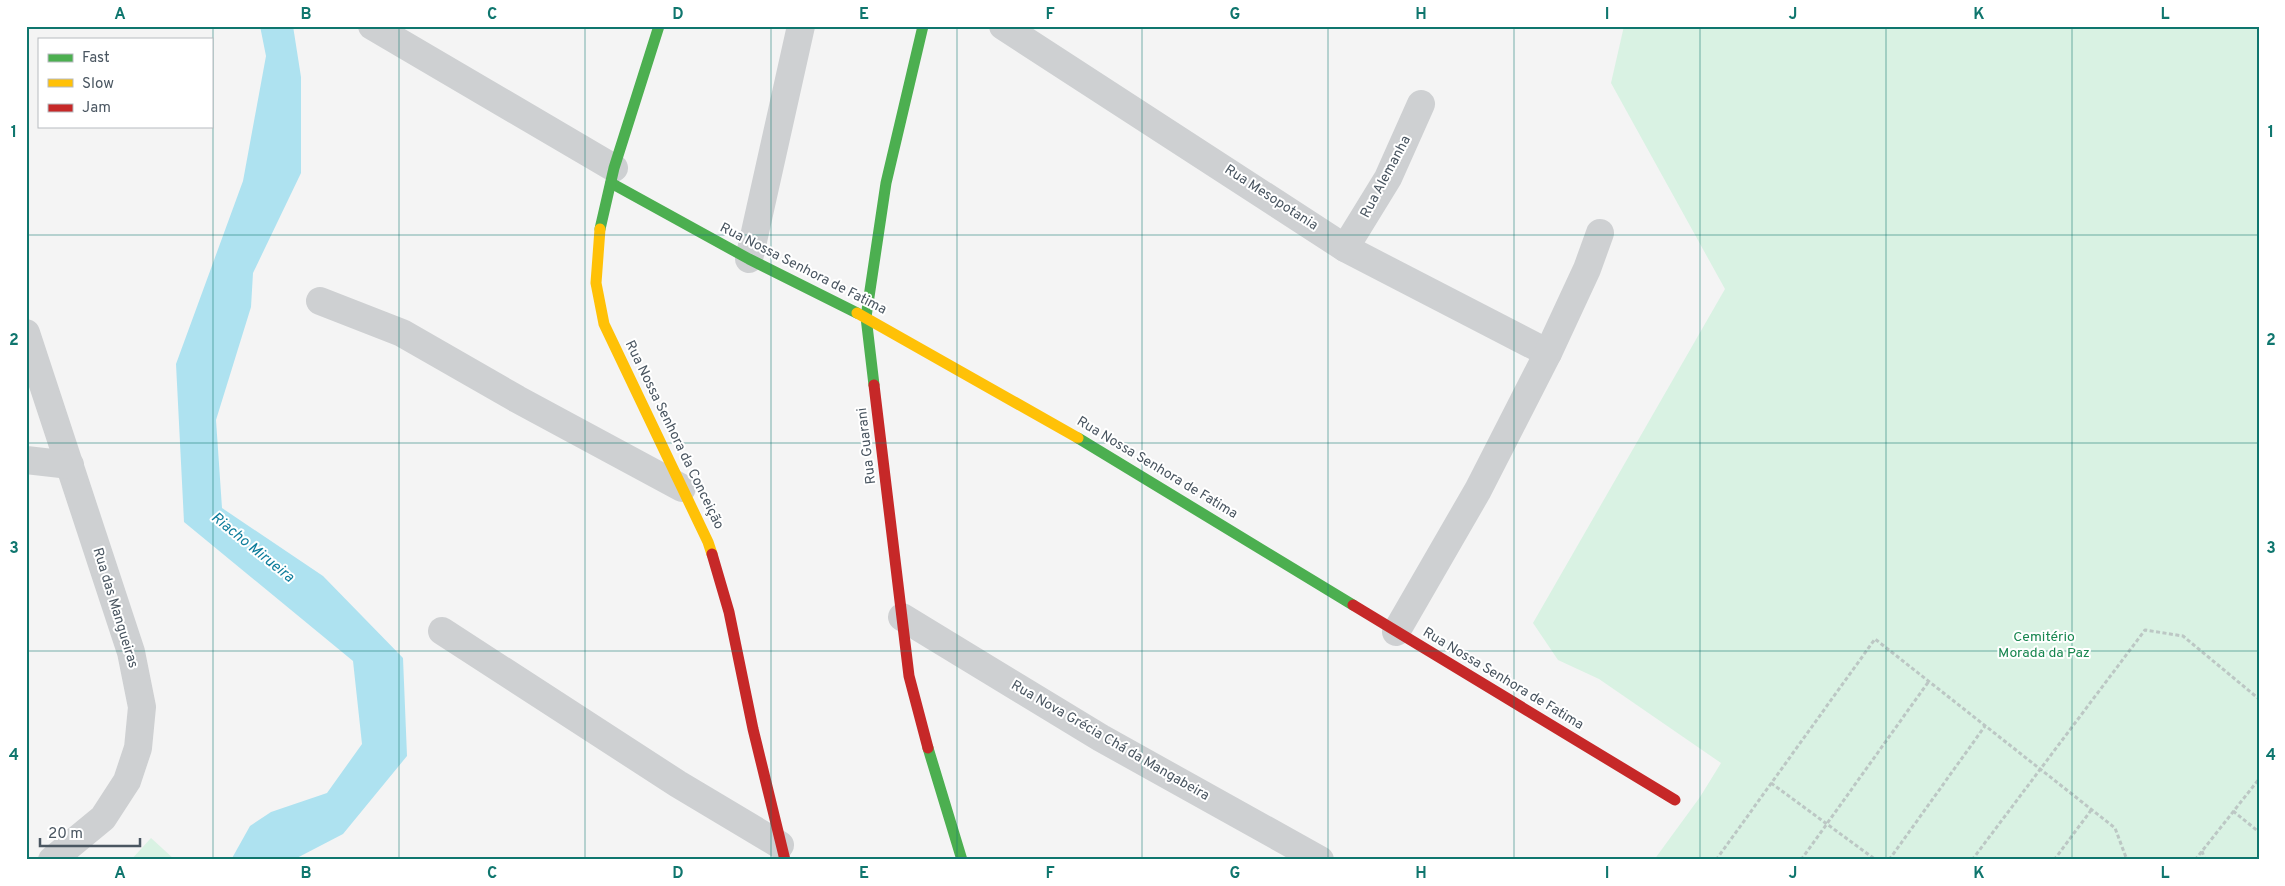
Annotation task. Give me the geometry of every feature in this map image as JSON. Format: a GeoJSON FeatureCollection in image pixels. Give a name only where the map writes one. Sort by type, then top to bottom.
{"type":"FeatureCollection","features":[{"type":"Feature","properties":{"kind":"street"},"geometry":{"type":"LineString","coordinates":[[372,26],[613,175]]}},
{"type":"Feature","properties":{"kind":"street","name":"Rua Nossa Senhora da Conceição"},"geometry":{"type":"LineString","coordinates":[[659,26],[613,175],[598,239],[596,283],[604,324],[708,542],[729,612],[783,852]]}},
{"type":"Feature","properties":{"kind":"street"},"geometry":{"type":"LineString","coordinates":[[749,259],[801,26]]}},
{"type":"Feature","properties":{"kind":"street","name":"Rua Guarani"},"geometry":{"type":"LineString","coordinates":[[923,26],[886,183],[866,317],[909,676],[923,733],[962,860]]}},
{"type":"Feature","properties":{"kind":"street","name":"Rua Mesopotania"},"geometry":{"type":"LineString","coordinates":[[1003,26],[1346,248],[1548,353]]}},
{"type":"Feature","properties":{"kind":"street","name":"Rua Alemanha"},"geometry":{"type":"LineString","coordinates":[[1346,248],[1388,178],[1422,104]]}},
{"type":"Feature","properties":{"kind":"street","name":"Rua Nossa Senhora de Fatima"},"geometry":{"type":"LineString","coordinates":[[613,175],[749,259],[866,317],[1156,484],[1396,632],[1675,800]]}},
{"type":"Feature","properties":{"kind":"street"},"geometry":{"type":"LineString","coordinates":[[1396,632],[1478,490],[1548,353],[1587,269],[1600,233]]}},
{"type":"Feature","properties":{"kind":"street"},"geometry":{"type":"LineString","coordinates":[[320,301],[402,333],[517,399],[682,488]]}},
{"type":"Feature","properties":{"kind":"street","name":"Rua das Mangueiras"},"geometry":{"type":"LineString","coordinates":[[26,333],[131,652],[142,708],[138,748],[127,781],[103,818],[52,860]]}},
{"type":"Feature","properties":{"kind":"street"},"geometry":{"type":"LineString","coordinates":[[26,460],[70,465]]}},
{"type":"Feature","properties":{"kind":"street","name":"Rua Nova Grécia Chá da Mangabeira"},"geometry":{"type":"LineString","coordinates":[[902,617],[1101,738],[1320,860]]}},
{"type":"Feature","properties":{"kind":"street"},"geometry":{"type":"LineString","coordinates":[[442,631],[783,852]]}},
{"type":"Feature","properties":{"kind":"path"},"geometry":{"type":"LineString","coordinates":[[1972,860],[2146,630],[2183,636],[2259,699]]}},
{"type":"Feature","properties":{"kind":"path"},"geometry":{"type":"LineString","coordinates":[[1716,860],[1875,639],[2115,828],[2127,860]]}},
{"type":"Feature","properties":{"kind":"path"},"geometry":{"type":"LineString","coordinates":[[1801,860],[1929,681]]}},
{"type":"Feature","properties":{"kind":"path"},"geometry":{"type":"LineString","coordinates":[[1890,860],[1985,726]]}},
{"type":"Feature","properties":{"kind":"path"},"geometry":{"type":"LineString","coordinates":[[2194,860],[2259,779]]}},
{"type":"Feature","properties":{"kind":"path"},"geometry":{"type":"LineString","coordinates":[[1771,783],[1876,860]]}},
{"type":"Feature","properties":{"kind":"path"},"geometry":{"type":"LineString","coordinates":[[2054,860],[2092,810]]}},
{"type":"Feature","properties":{"kind":"path"},"geometry":{"type":"LineString","coordinates":[[2233,811],[2259,832]]}},
{"type":"Feature","properties":{"kind":"path"},"geometry":{"type":"LineString","coordinates":[[2202,850],[2205,860]]}},
{"type":"Feature","properties":{"kind":"green space","name":"Cemitério Morada da Paz"},"geometry":{"type":"Polygon","coordinates":[[[1624,26],[2259,26],[2259,860],[1654,860],[1700,797],[1721,763],[1599,679],[1558,660],[1533,623],[1725,289],[1611,83],[1624,26]]]}},
{"type":"Feature","properties":{"kind":"green space"},"geometry":{"type":"Polygon","coordinates":[[[151,838],[175,860],[131,860],[151,838]]]}},
{"type":"Feature","properties":{"kind":"water","name":"Riacho Mirueira"},"geometry":{"type":"Polygon","coordinates":[[[260,26],[293,26],[301,77],[301,173],[253,273],[251,307],[216,420],[222,508],[323,576],[403,658],[407,756],[343,834],[293,860],[231,860],[250,826],[271,812],[327,793],[362,744],[353,661],[184,522],[176,364],[243,181],[266,56],[260,26]]]}},
{"type":"Feature","properties":{"kind":"traffic: fast"},"geometry":{"type":"LineString","coordinates":[[600,229],[614,168],[659,26]]}},
{"type":"Feature","properties":{"kind":"traffic: fast"},"geometry":{"type":"LineString","coordinates":[[874,385],[866,317],[886,183],[923,26]]}},
{"type":"Feature","properties":{"kind":"traffic: fast"},"geometry":{"type":"LineString","coordinates":[[611,183],[749,259],[857,313]]}},
{"type":"Feature","properties":{"kind":"traffic: fast"},"geometry":{"type":"LineString","coordinates":[[1078,438],[1353,605]]}},
{"type":"Feature","properties":{"kind":"traffic: fast"},"geometry":{"type":"LineString","coordinates":[[928,748],[962,860]]}},
{"type":"Feature","properties":{"kind":"traffic: slow"},"geometry":{"type":"LineString","coordinates":[[600,229],[596,283],[604,324],[712,554]]}},
{"type":"Feature","properties":{"kind":"traffic: slow"},"geometry":{"type":"LineString","coordinates":[[857,313],[1078,438]]}},
{"type":"Feature","properties":{"kind":"traffic: jam"},"geometry":{"type":"LineString","coordinates":[[874,385],[909,676],[928,748]]}},
{"type":"Feature","properties":{"kind":"traffic: jam"},"geometry":{"type":"LineString","coordinates":[[712,554],[729,612],[753,729],[785,860]]}},
{"type":"Feature","properties":{"kind":"traffic: jam"},"geometry":{"type":"LineString","coordinates":[[1353,605],[1675,800]]}}]}
